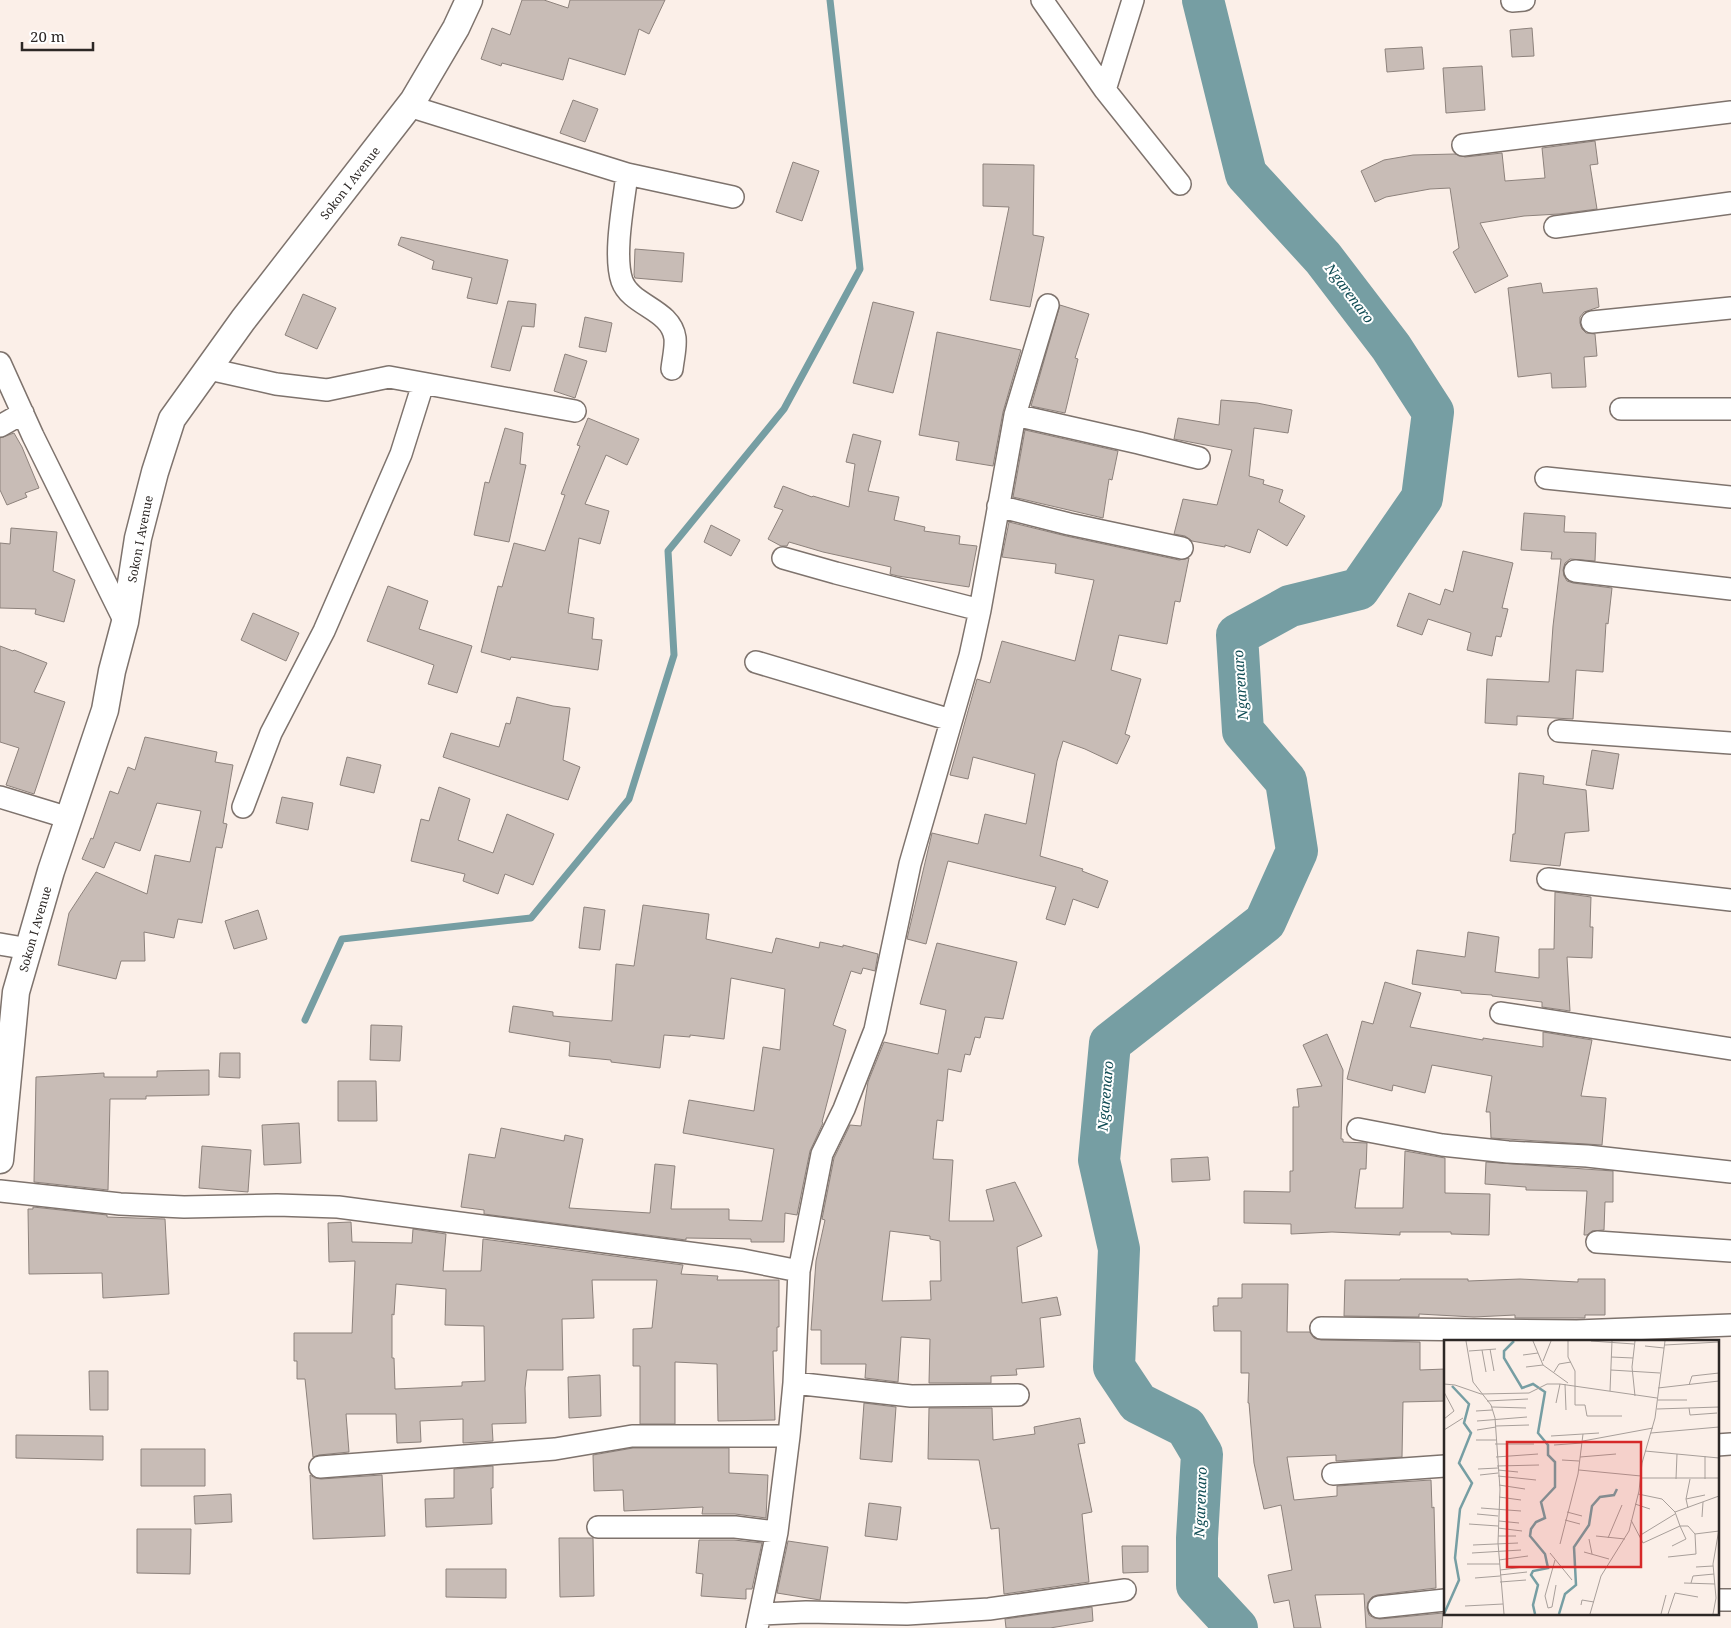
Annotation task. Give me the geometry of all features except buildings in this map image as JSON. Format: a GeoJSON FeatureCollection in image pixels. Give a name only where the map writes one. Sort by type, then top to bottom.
{"type":"FeatureCollection","features":[{"type":"Feature","properties":{"kind":"street","name":"Sokon I Avenue"},"geometry":{"type":"LineString","coordinates":[[0,1160],[16,992],[30,949],[51,871],[105,710],[112,671],[125,622],[138,538],[157,463],[172,419],[249,313],[409,106],[456,28],[469,0]]}},
{"type":"Feature","properties":{"kind":"street"},"geometry":{"type":"LineString","coordinates":[[1042,0],[1106,90],[1180,184]]}},
{"type":"Feature","properties":{"kind":"street"},"geometry":{"type":"LineString","coordinates":[[1106,90],[1133,0]]}},
{"type":"Feature","properties":{"kind":"street"},"geometry":{"type":"LineString","coordinates":[[409,106],[627,174],[733,197]]}},
{"type":"Feature","properties":{"kind":"street"},"geometry":{"type":"LineString","coordinates":[[1463,145],[1731,112]]}},
{"type":"Feature","properties":{"kind":"street"},"geometry":{"type":"LineString","coordinates":[[627,174],[620,227],[619,271],[627,292],[657,312],[669,324],[675,337],[672,369]]}},
{"type":"Feature","properties":{"kind":"street"},"geometry":{"type":"LineString","coordinates":[[1555,227],[1731,203]]}},
{"type":"Feature","properties":{"kind":"street"},"geometry":{"type":"LineString","coordinates":[[1048,305],[1015,415],[970,656],[910,864],[875,1030],[844,1109],[822,1154],[798,1271],[794,1383],[789,1436],[776,1532],[758,1621],[806,1612],[907,1614],[989,1609],[1125,1590]]}},
{"type":"Feature","properties":{"kind":"street"},"geometry":{"type":"LineString","coordinates":[[1592,322],[1731,308]]}},
{"type":"Feature","properties":{"kind":"street"},"geometry":{"type":"LineString","coordinates":[[0,362],[24,412],[33,436],[125,622]]}},
{"type":"Feature","properties":{"kind":"street"},"geometry":{"type":"LineString","coordinates":[[208,369],[276,384],[327,390],[389,377],[575,411]]}},
{"type":"Feature","properties":{"kind":"street"},"geometry":{"type":"LineString","coordinates":[[243,807],[271,732],[324,631],[402,454],[423,384]]}},
{"type":"Feature","properties":{"kind":"street"},"geometry":{"type":"LineString","coordinates":[[1621,409],[1731,409]]}},
{"type":"Feature","properties":{"kind":"street"},"geometry":{"type":"LineString","coordinates":[[0,426],[24,412]]}},
{"type":"Feature","properties":{"kind":"street"},"geometry":{"type":"LineString","coordinates":[[1015,415],[1199,458]]}},
{"type":"Feature","properties":{"kind":"street"},"geometry":{"type":"LineString","coordinates":[[1546,478],[1731,497]]}},
{"type":"Feature","properties":{"kind":"street"},"geometry":{"type":"LineString","coordinates":[[998,506],[1069,524],[1182,548]]}},
{"type":"Feature","properties":{"kind":"street"},"geometry":{"type":"LineString","coordinates":[[783,558],[980,610]]}},
{"type":"Feature","properties":{"kind":"street"},"geometry":{"type":"LineString","coordinates":[[1575,570],[1731,589]]}},
{"type":"Feature","properties":{"kind":"street"},"geometry":{"type":"LineString","coordinates":[[756,662],[951,720]]}},
{"type":"Feature","properties":{"kind":"street"},"geometry":{"type":"LineString","coordinates":[[1558,731],[1731,743]]}},
{"type":"Feature","properties":{"kind":"street"},"geometry":{"type":"LineString","coordinates":[[0,797],[69,818]]}},
{"type":"Feature","properties":{"kind":"street"},"geometry":{"type":"LineString","coordinates":[[1548,879],[1731,900]]}},
{"type":"Feature","properties":{"kind":"street"},"geometry":{"type":"LineString","coordinates":[[0,944],[30,949]]}},
{"type":"Feature","properties":{"kind":"street"},"geometry":{"type":"LineString","coordinates":[[1501,1013],[1731,1049]]}},
{"type":"Feature","properties":{"kind":"street"},"geometry":{"type":"LineString","coordinates":[[1358,1129],[1451,1146],[1508,1152],[1587,1156],[1731,1172]]}},
{"type":"Feature","properties":{"kind":"street"},"geometry":{"type":"LineString","coordinates":[[0,1191],[120,1204],[338,1207],[734,1258],[798,1271]]}},
{"type":"Feature","properties":{"kind":"street"},"geometry":{"type":"LineString","coordinates":[[1597,1242],[1731,1251]]}},
{"type":"Feature","properties":{"kind":"street"},"geometry":{"type":"LineString","coordinates":[[1321,1328],[1577,1331],[1731,1325]]}},
{"type":"Feature","properties":{"kind":"street"},"geometry":{"type":"LineString","coordinates":[[794,1383],[911,1396],[1018,1395]]}},
{"type":"Feature","properties":{"kind":"street"},"geometry":{"type":"LineString","coordinates":[[320,1467],[555,1449],[632,1436],[789,1436]]}},
{"type":"Feature","properties":{"kind":"street"},"geometry":{"type":"LineString","coordinates":[[1718,1446],[1731,1444]]}},
{"type":"Feature","properties":{"kind":"street"},"geometry":{"type":"LineString","coordinates":[[1333,1474],[1444,1466]]}},
{"type":"Feature","properties":{"kind":"street"},"geometry":{"type":"LineString","coordinates":[[598,1527],[735,1527],[776,1532]]}},
{"type":"Feature","properties":{"kind":"street"},"geometry":{"type":"LineString","coordinates":[[1379,1606],[1444,1600]]}},
{"type":"Feature","properties":{"kind":"street"},"geometry":{"type":"LineString","coordinates":[[1718,1600],[1731,1600]]}},
{"type":"Feature","properties":{"kind":"waterway"},"geometry":{"type":"LineString","coordinates":[[305,1020],[342,939],[531,918],[629,799],[674,655],[668,551],[784,409],[860,269],[830,0]]}},
{"type":"Feature","properties":{"kind":"waterway","name":"Ngarenaro"},"geometry":{"type":"LineString","coordinates":[[1203,0],[1246,174],[1323,258],[1391,347],[1433,412],[1422,498],[1359,589],[1290,606],[1237,635],[1243,731],[1286,781],[1297,851],[1265,922],[1110,1043],[1099,1160],[1119,1249],[1114,1367],[1138,1403],[1186,1427],[1202,1454],[1197,1538],[1197,1585],[1237,1628]]}}]}
